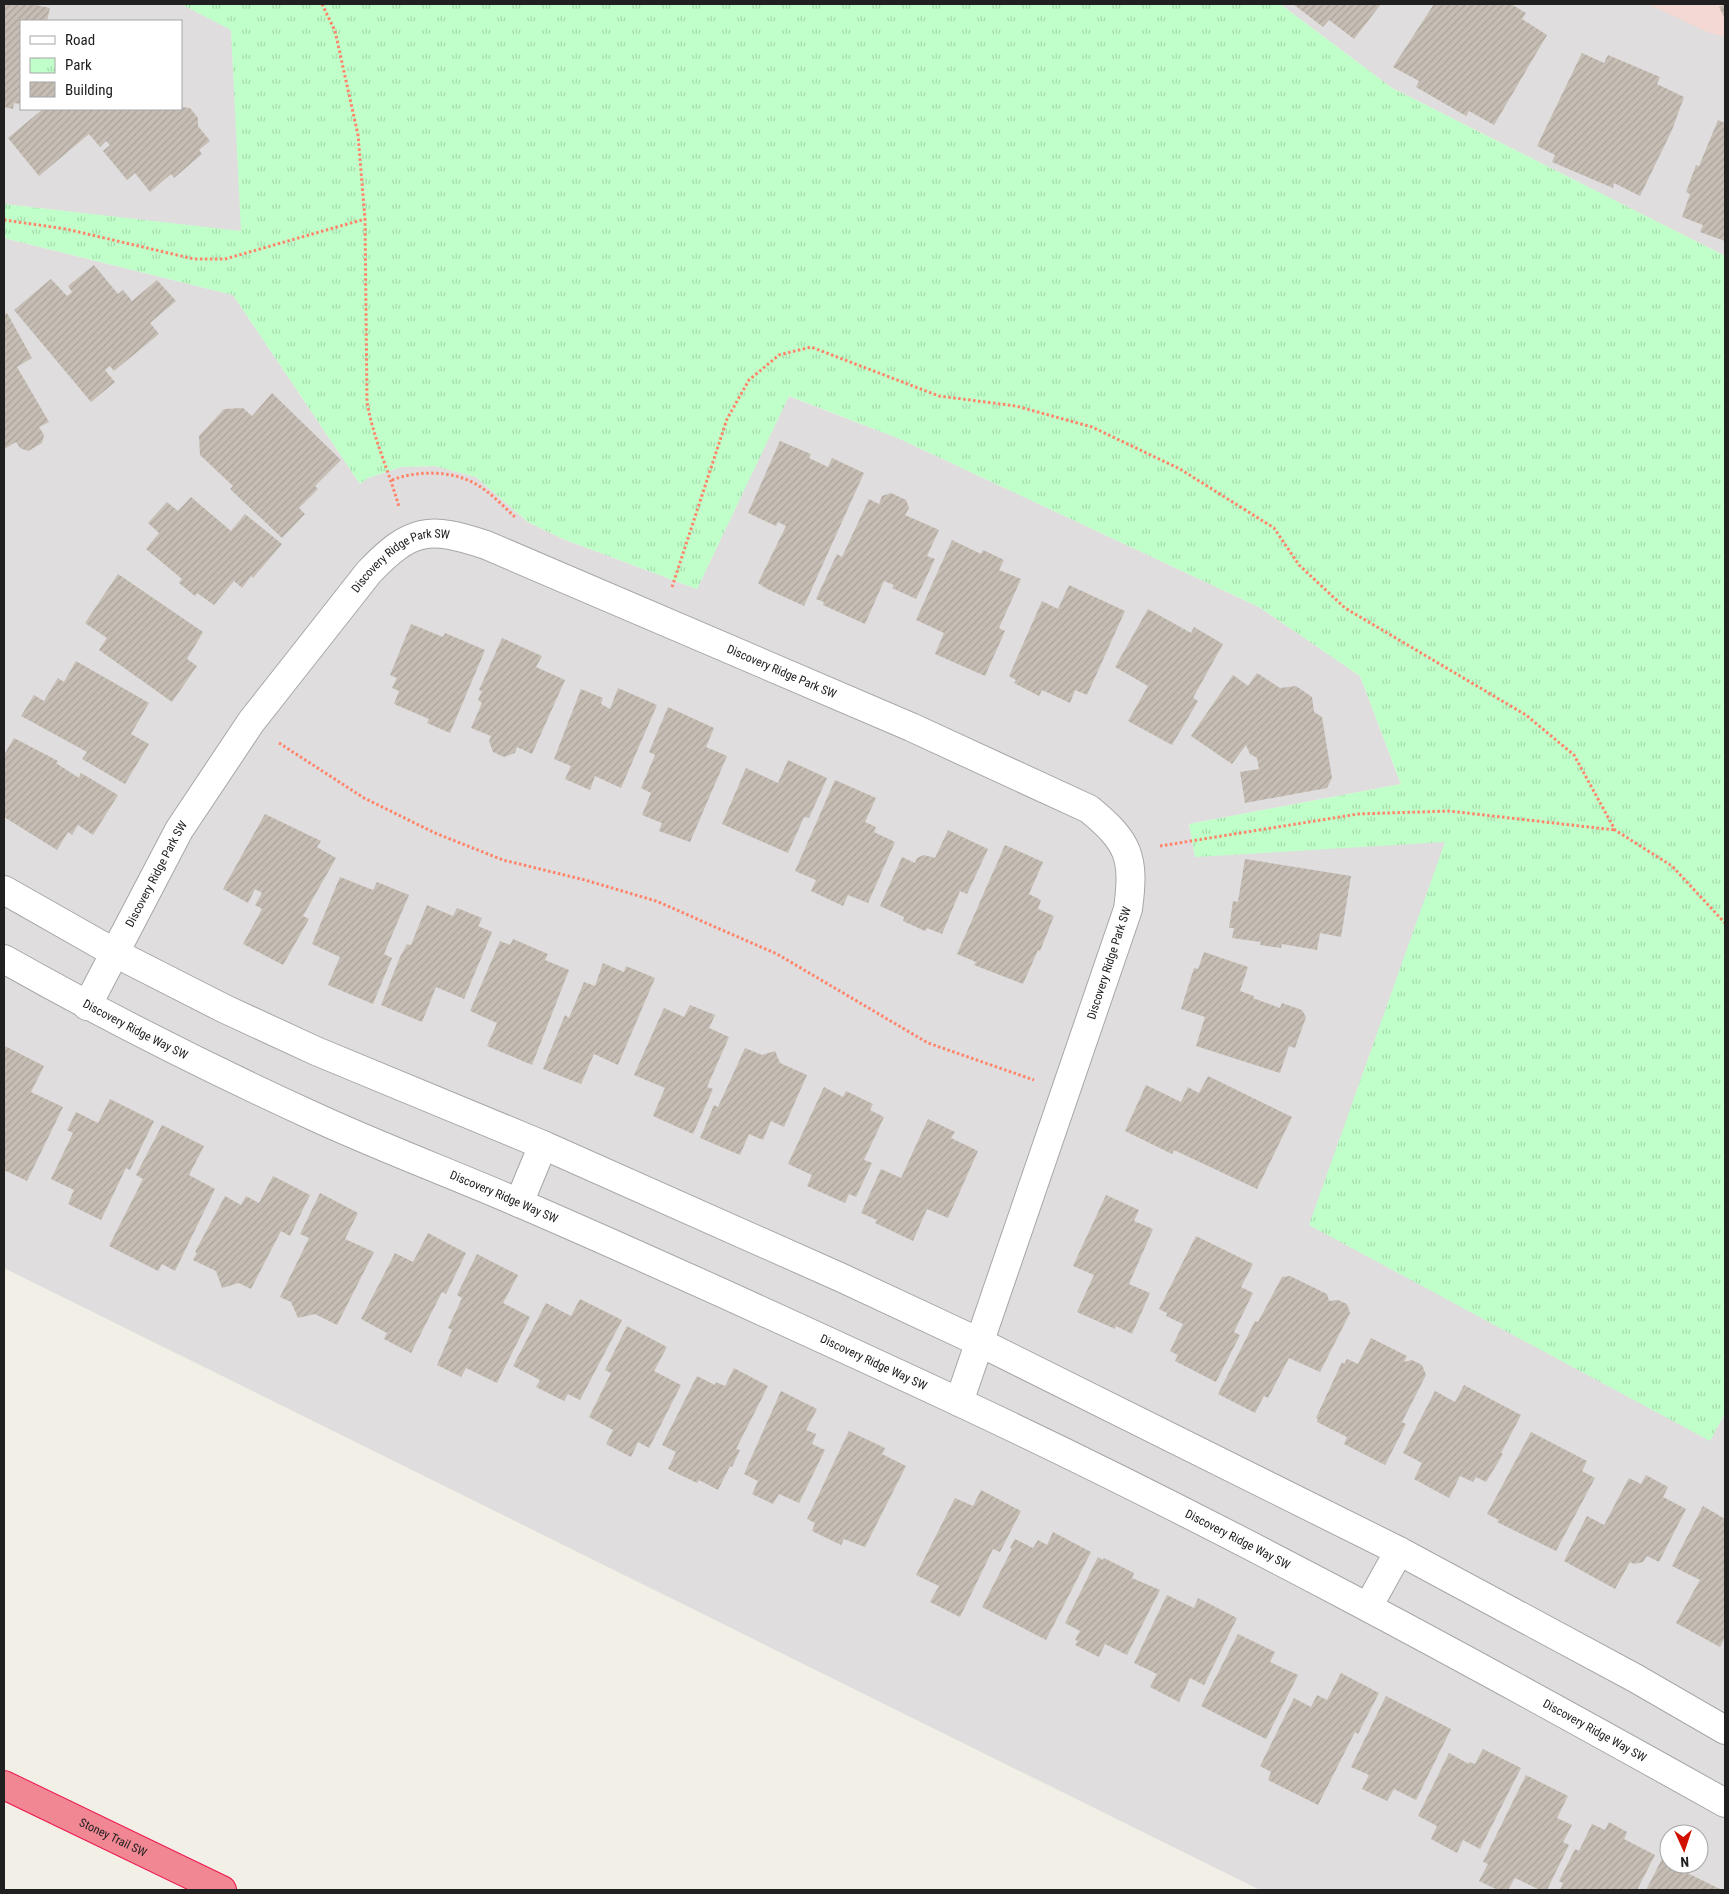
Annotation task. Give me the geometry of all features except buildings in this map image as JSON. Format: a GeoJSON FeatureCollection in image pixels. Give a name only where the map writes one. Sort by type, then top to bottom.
{"type":"FeatureCollection","features":[{"type":"Feature","properties":{"kind":"highway","name":"Stoney Trail SW"},"geometry":{"type":"LineString","coordinates":[[4,1786],[222,1890]]}},
{"type":"Feature","properties":{"kind":"street","name":"Discovery Ridge Park SW"},"geometry":{"type":"LineString","coordinates":[[87,1006],[179,830],[251,722],[369,572],[391,548],[407,539],[428,534],[451,534],[486,545],[911,727],[1089,809],[1114,830],[1127,850],[1132,880],[1128,909],[959,1402]]}},
{"type":"Feature","properties":{"kind":"street"},"geometry":{"type":"LineString","coordinates":[[4,890],[115,953],[225,1009],[316,1051],[543,1145],[842,1278],[980,1342],[1399,1551],[1635,1678],[1725,1730]]}},
{"type":"Feature","properties":{"kind":"street","name":"Discovery Ridge Way SW"},"geometry":{"type":"LineString","coordinates":[[4,959],[87,1006],[194,1060],[317,1118],[519,1203],[959,1402],[1221,1532],[1368,1608],[1536,1697],[1725,1803]]}},
{"type":"Feature","properties":{"kind":"street"},"geometry":{"type":"LineString","coordinates":[[519,1203],[543,1145]]}},
{"type":"Feature","properties":{"kind":"street"},"geometry":{"type":"LineString","coordinates":[[1368,1608],[1399,1551]]}},
{"type":"Feature","properties":{"kind":"path"},"geometry":{"type":"LineString","coordinates":[[322,4],[334,31],[358,135],[365,219],[367,402],[371,426],[392,480]]}},
{"type":"Feature","properties":{"kind":"path"},"geometry":{"type":"LineString","coordinates":[[4,220],[66,229],[194,259],[225,259],[365,219]]}},
{"type":"Feature","properties":{"kind":"path"},"geometry":{"type":"LineString","coordinates":[[671,589],[727,419],[749,380],[779,356],[811,347],[939,396],[1016,406],[1092,428],[1180,469],[1274,528],[1299,565],[1345,608],[1526,715],[1574,755],[1615,830]]}},
{"type":"Feature","properties":{"kind":"path"},"geometry":{"type":"LineString","coordinates":[[278,743],[364,798],[435,833],[503,860],[585,880],[656,901],[683,912],[777,954],[928,1043],[1034,1080]]}},
{"type":"Feature","properties":{"kind":"path"},"geometry":{"type":"LineString","coordinates":[[1127,850],[1358,814],[1450,811],[1615,830],[1672,866],[1725,924]]}},
{"type":"Feature","properties":{"kind":"shaded area"},"geometry":{"type":"Polygon","coordinates":[[[4,4],[181,4],[231,29],[242,232],[4,204],[4,4]]]}},
{"type":"Feature","properties":{"kind":"shaded area"},"geometry":{"type":"Polygon","coordinates":[[[1280,4],[1725,4],[1725,256],[1392,88],[1280,4]]]}},
{"type":"Feature","properties":{"kind":"shaded area"},"geometry":{"type":"Polygon","coordinates":[[[1648,4],[1725,4],[1725,37],[1707,32],[1648,4]]]}},
{"type":"Feature","properties":{"kind":"shaded area"},"geometry":{"type":"Polygon","coordinates":[[[4,238],[233,295],[360,484],[368,478],[401,467],[435,466],[476,477],[528,522],[563,539],[697,589],[788,396],[900,439],[1259,607],[1360,676],[1401,784],[1189,824],[1195,856],[1446,841],[1388,1006],[1710,1441],[1725,1413],[1725,1890],[1260,1890],[4,1268],[4,238]]]}},
{"type":"Feature","properties":{"kind":"green space"},"geometry":{"type":"Polygon","coordinates":[[[181,4],[1280,4],[1392,88],[1725,256],[1725,1413],[1710,1441],[1309,1225],[1445,842],[1195,857],[1189,824],[1401,784],[1360,676],[1259,607],[900,439],[789,396],[697,589],[563,539],[528,522],[476,477],[435,466],[401,467],[368,478],[360,484],[233,295],[4,238],[4,204],[241,231],[231,30],[181,4]]]}}]}
